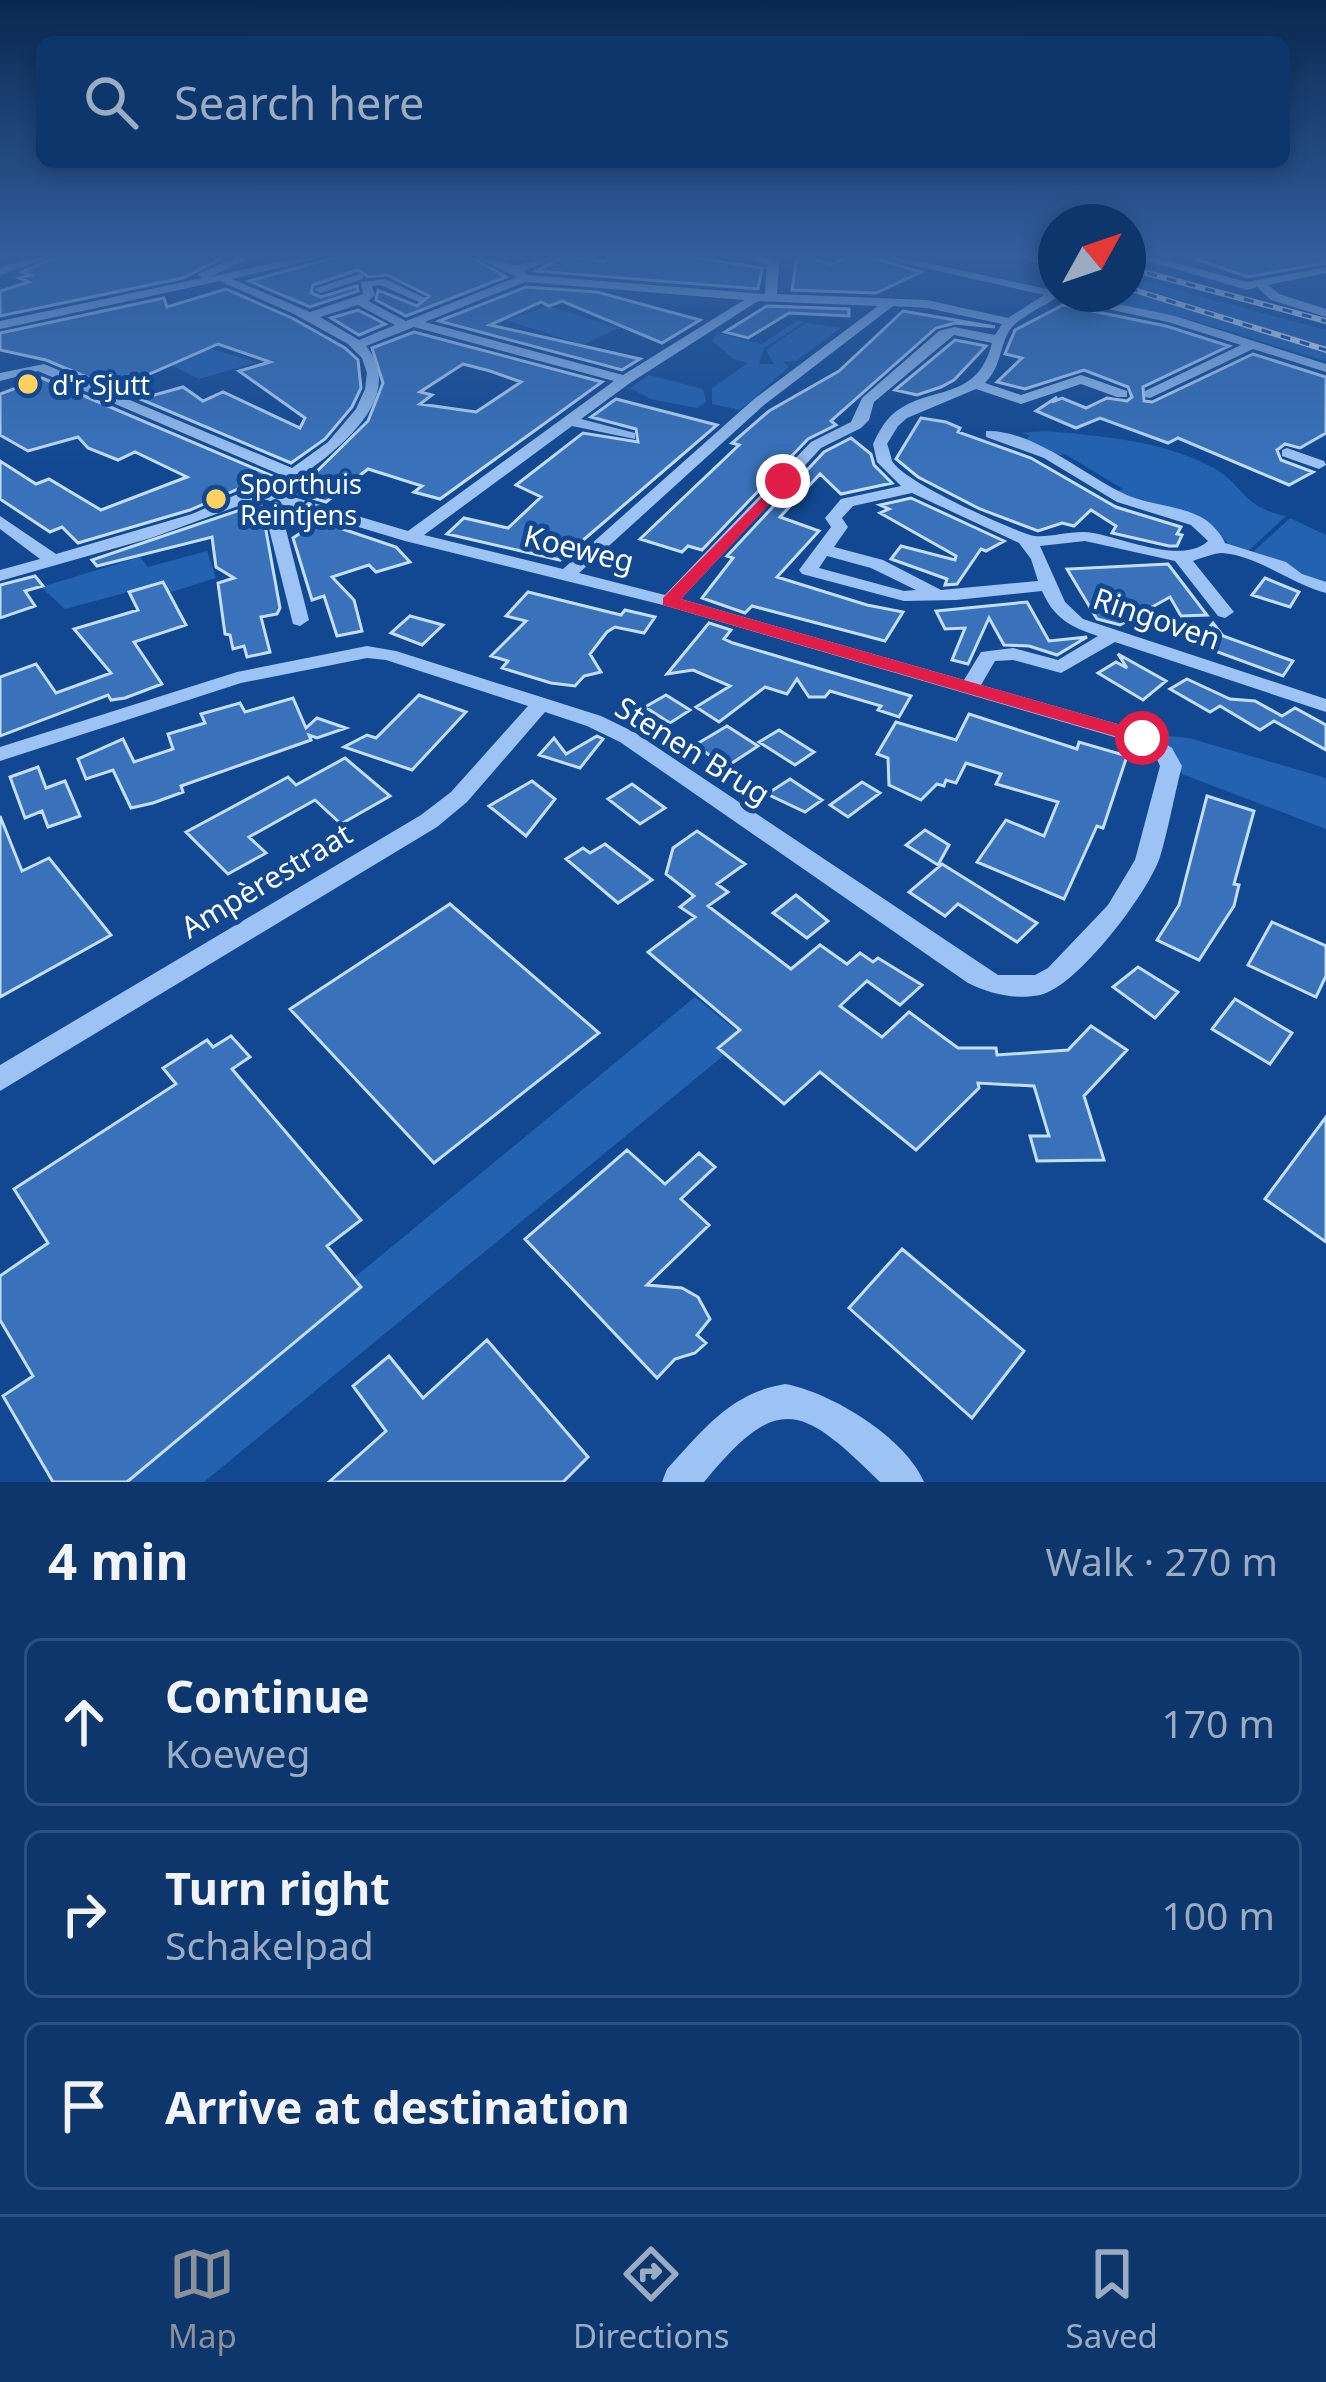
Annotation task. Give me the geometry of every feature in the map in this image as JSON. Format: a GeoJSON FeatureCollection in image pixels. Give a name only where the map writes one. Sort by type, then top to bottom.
{"type":"FeatureCollection","features":[{"type":"Feature","properties":{"kind":"street"},"geometry":{"type":"LineString","coordinates":[[0,576],[264,494],[297,476],[338,442],[369,399],[374,371],[358,345],[322,325]]}},
{"type":"Feature","properties":{"kind":"street"},"geometry":{"type":"LineString","coordinates":[[358,345],[410,325]]}},
{"type":"Feature","properties":{"kind":"street"},"geometry":{"type":"LineString","coordinates":[[411,325],[625,380]]}},
{"type":"Feature","properties":{"kind":"street"},"geometry":{"type":"LineString","coordinates":[[411,537],[625,380],[717,325]]}},
{"type":"Feature","properties":{"kind":"street"},"geometry":{"type":"LineString","coordinates":[[566,575],[760,402],[860,325]]}},
{"type":"Feature","properties":{"kind":"street"},"geometry":{"type":"LineString","coordinates":[[1008,325],[999,340],[994,366],[975,384],[904,414],[887,429],[881,445],[884,459],[913,488],[1010,530],[1029,543],[1077,535],[1181,556],[1203,554],[1217,546],[1280,566],[1326,588]]}},
{"type":"Feature","properties":{"kind":"street"},"geometry":{"type":"LineString","coordinates":[[1192,325],[1326,368]]}},
{"type":"Feature","properties":{"kind":"street"},"geometry":{"type":"LineString","coordinates":[[861,423],[866,401],[944,334],[954,331],[999,340]]}},
{"type":"Feature","properties":{"kind":"street"},"geometry":{"type":"LineString","coordinates":[[1150,394],[1255,344]]}},
{"type":"Feature","properties":{"kind":"street"},"geometry":{"type":"LineString","coordinates":[[0,377],[36,367],[297,476]]}},
{"type":"Feature","properties":{"kind":"street"},"geometry":{"type":"LineString","coordinates":[[975,384],[1021,400],[1081,379],[1123,394]]}},
{"type":"Feature","properties":{"kind":"street"},"geometry":{"type":"LineString","coordinates":[[569,421],[630,436]]}},
{"type":"Feature","properties":{"kind":"street"},"geometry":{"type":"LineString","coordinates":[[669,602],[819,442],[861,423],[887,429]]}},
{"type":"Feature","properties":{"kind":"street"},"geometry":{"type":"LineString","coordinates":[[991,434],[988,436],[1048,455],[1118,497],[1197,521],[1217,537],[1217,546]]}},
{"type":"Feature","properties":{"kind":"street"},"geometry":{"type":"LineString","coordinates":[[1287,453],[1324,466]]}},
{"type":"Feature","properties":{"kind":"street"},"geometry":{"type":"LineString","coordinates":[[913,488],[847,502],[833,518],[840,527],[822,549],[877,564],[938,595],[1047,585]]}},
{"type":"Feature","properties":{"kind":"street","name":"Koeweg"},"geometry":{"type":"LineString","coordinates":[[264,494],[411,537],[669,602],[1154,744]]}},
{"type":"Feature","properties":{"kind":"street"},"geometry":{"type":"LineString","coordinates":[[297,506],[276,525],[300,620]]}},
{"type":"Feature","properties":{"kind":"street"},"geometry":{"type":"LineString","coordinates":[[0,521],[52,559]]}},
{"type":"Feature","properties":{"kind":"street","name":"Ringoven"},"geometry":{"type":"LineString","coordinates":[[1029,543],[1066,617],[1110,638],[1326,706]]}},
{"type":"Feature","properties":{"kind":"street"},"geometry":{"type":"LineString","coordinates":[[1181,556],[1225,612]]}},
{"type":"Feature","properties":{"kind":"street"},"geometry":{"type":"LineString","coordinates":[[969,688],[988,656],[1013,654],[1061,667],[1110,638]]}},
{"type":"Feature","properties":{"kind":"street","name":"Stenen Brug"},"geometry":{"type":"LineString","coordinates":[[0,754],[237,678],[368,652],[627,736],[977,976],[1018,988],[1057,975],[1138,882],[1171,766],[1154,744]]}},
{"type":"Feature","properties":{"kind":"street","name":"Ampèrestraat"},"geometry":{"type":"LineString","coordinates":[[0,1078],[429,821],[459,797],[540,705]]}},
{"type":"Feature","properties":{"kind":"street"},"geometry":{"type":"LineString","coordinates":[[680,1482],[738,1418],[765,1402],[790,1401],[816,1406],[834,1418],[905,1482]]}},
{"type":"Feature","properties":{"kind":"shaded area"},"geometry":{"type":"Polygon","coordinates":[[[522,325],[618,328],[583,345],[522,325]]]}},
{"type":"Feature","properties":{"kind":"shaded area"},"geometry":{"type":"Polygon","coordinates":[[[790,325],[799,325],[764,348],[759,364],[774,364],[766,350],[803,325],[841,328],[796,361],[783,362],[789,367],[740,410],[712,404],[712,388],[748,363],[733,359],[712,341],[718,333],[762,344],[790,325]]]}},
{"type":"Feature","properties":{"kind":"shaded area"},"geometry":{"type":"Polygon","coordinates":[[[1208,325],[1237,325],[1326,353],[1326,361],[1208,325]]]}},
{"type":"Feature","properties":{"kind":"shaded area"},"geometry":{"type":"Polygon","coordinates":[[[1256,325],[1308,325],[1326,330],[1326,348],[1256,325]]]}},
{"type":"Feature","properties":{"kind":"shaded area"},"geometry":{"type":"Polygon","coordinates":[[[200,346],[258,362],[199,379],[161,360],[200,346]]]}},
{"type":"Feature","properties":{"kind":"shaded area"},"geometry":{"type":"Polygon","coordinates":[[[649,375],[703,389],[706,402],[697,408],[651,399],[630,388],[649,375]]]}},
{"type":"Feature","properties":{"kind":"shaded area"},"geometry":{"type":"Polygon","coordinates":[[[1045,431],[1129,441],[1191,457],[1221,473],[1260,507],[1286,516],[1247,552],[1231,547],[1216,530],[1116,492],[1123,489],[1065,454],[1056,456],[1021,443],[1030,436],[1022,433],[1045,431]]]}},
{"type":"Feature","properties":{"kind":"shaded area"},"geometry":{"type":"Polygon","coordinates":[[[1290,518],[1326,535],[1326,585],[1252,553],[1290,518]]]}},
{"type":"Feature","properties":{"kind":"shaded area"},"geometry":{"type":"Polygon","coordinates":[[[207,551],[216,578],[168,593],[162,583],[65,609],[41,587],[140,557],[148,567],[207,551]]]}},
{"type":"Feature","properties":{"kind":"shaded area"},"geometry":{"type":"Polygon","coordinates":[[[1151,734],[1189,738],[1326,778],[1326,829],[1182,774],[1174,752],[1151,734]]]}},
{"type":"Feature","properties":{"kind":"shaded area"},"geometry":{"type":"Polygon","coordinates":[[[695,997],[737,1031],[720,1044],[728,1052],[204,1482],[106,1482],[695,997]]]}},
{"type":"Feature","properties":{"kind":"building"},"geometry":{"type":"Polygon","coordinates":[[[37,325],[305,325],[358,360],[361,388],[352,407],[325,439],[291,463],[140,399],[183,387],[203,401],[223,392],[300,428],[305,418],[239,371],[270,362],[218,344],[115,389],[46,360],[0,350],[0,333],[37,325]]]}},
{"type":"Feature","properties":{"kind":"building"},"geometry":{"type":"Polygon","coordinates":[[[343,325],[382,325],[359,335],[343,325]]]}},
{"type":"Feature","properties":{"kind":"building"},"geometry":{"type":"Polygon","coordinates":[[[455,325],[491,325],[640,359],[622,370],[455,325]]]}},
{"type":"Feature","properties":{"kind":"building"},"geometry":{"type":"Polygon","coordinates":[[[620,325],[691,325],[662,343],[620,325]]]}},
{"type":"Feature","properties":{"kind":"building"},"geometry":{"type":"Polygon","coordinates":[[[736,325],[769,325],[748,338],[725,332],[736,325]]]}},
{"type":"Feature","properties":{"kind":"building"},"geometry":{"type":"Polygon","coordinates":[[[888,325],[947,325],[936,328],[831,421],[836,425],[808,439],[702,550],[688,546],[682,552],[640,539],[769,411],[839,371],[888,325]]]}},
{"type":"Feature","properties":{"kind":"building"},"geometry":{"type":"Polygon","coordinates":[[[1024,325],[1166,326],[1229,346],[1143,387],[1144,401],[1152,402],[1253,354],[1326,377],[1326,433],[1300,448],[1285,444],[1277,450],[1281,460],[1313,472],[1289,485],[1178,438],[1168,443],[1100,418],[1076,428],[1036,411],[1057,397],[1052,402],[1062,398],[1086,408],[1107,398],[1127,401],[1132,397],[1128,387],[1084,370],[1025,389],[997,382],[1022,358],[1005,354],[1015,330],[1024,325]]]}},
{"type":"Feature","properties":{"kind":"building"},"geometry":{"type":"Polygon","coordinates":[[[414,332],[602,382],[440,499],[414,492],[422,486],[368,469],[326,502],[287,490],[305,483],[368,421],[383,383],[372,348],[414,332]],[[463,364],[420,392],[432,395],[420,404],[476,412],[521,382],[463,364]]]}},
{"type":"Feature","properties":{"kind":"building"},"geometry":{"type":"Polygon","coordinates":[[[955,340],[986,346],[941,387],[917,395],[895,390],[955,340]]]}},
{"type":"Feature","properties":{"kind":"building"},"geometry":{"type":"Polygon","coordinates":[[[42,378],[270,475],[190,510],[78,543],[62,527],[50,532],[0,499],[0,461],[36,484],[49,479],[101,510],[187,477],[135,452],[118,460],[88,448],[78,437],[28,451],[0,435],[0,394],[42,378]]]}},
{"type":"Feature","properties":{"kind":"building"},"geometry":{"type":"Polygon","coordinates":[[[616,399],[717,425],[560,560],[447,534],[464,518],[508,528],[541,497],[516,485],[583,433],[638,442],[636,429],[591,417],[616,399]]]}},
{"type":"Feature","properties":{"kind":"building"},"geometry":{"type":"Polygon","coordinates":[[[921,418],[946,422],[960,428],[958,432],[1031,458],[1116,507],[1181,527],[1177,546],[1112,533],[1116,526],[1091,510],[1074,526],[1062,523],[1038,531],[980,509],[918,477],[896,459],[921,418]]]}},
{"type":"Feature","properties":{"kind":"building"},"geometry":{"type":"Polygon","coordinates":[[[851,438],[871,454],[874,465],[892,483],[841,494],[820,474],[780,517],[819,531],[777,577],[903,612],[885,641],[752,606],[745,613],[702,598],[733,558],[727,556],[824,452],[851,438]]]}},
{"type":"Feature","properties":{"kind":"building"},"geometry":{"type":"Polygon","coordinates":[[[911,498],[1004,541],[981,549],[957,584],[945,585],[947,579],[891,559],[901,546],[955,560],[956,556],[880,513],[889,509],[880,505],[911,498]]]}},
{"type":"Feature","properties":{"kind":"building"},"geometry":{"type":"Polygon","coordinates":[[[261,503],[280,608],[277,614],[261,617],[270,652],[247,657],[244,646],[233,649],[230,635],[225,634],[218,583],[234,578],[216,567],[212,537],[97,566],[92,560],[261,503]]]}},
{"type":"Feature","properties":{"kind":"building"},"geometry":{"type":"Polygon","coordinates":[[[319,521],[396,547],[410,562],[376,572],[369,565],[332,577],[354,600],[362,631],[337,636],[324,596],[312,600],[293,538],[319,521]]]}},
{"type":"Feature","properties":{"kind":"building"},"geometry":{"type":"Polygon","coordinates":[[[1168,564],[1207,615],[1181,616],[1170,597],[1120,625],[1097,619],[1067,569],[1168,564]]]}},
{"type":"Feature","properties":{"kind":"building"},"geometry":{"type":"Polygon","coordinates":[[[35,576],[43,586],[25,591],[35,606],[0,618],[0,585],[35,576]]]}},
{"type":"Feature","properties":{"kind":"building"},"geometry":{"type":"Polygon","coordinates":[[[1265,578],[1299,592],[1290,607],[1252,595],[1265,578]]]}},
{"type":"Feature","properties":{"kind":"building"},"geometry":{"type":"Polygon","coordinates":[[[163,582],[186,625],[134,642],[162,684],[125,698],[111,700],[108,695],[0,736],[0,677],[36,664],[56,693],[111,673],[74,629],[138,610],[129,592],[163,582]]]}},
{"type":"Feature","properties":{"kind":"building"},"geometry":{"type":"Polygon","coordinates":[[[528,592],[621,615],[625,610],[655,617],[644,633],[615,627],[607,632],[590,654],[601,672],[584,676],[575,686],[551,683],[502,668],[508,661],[491,656],[526,621],[506,616],[528,592]]]}},
{"type":"Feature","properties":{"kind":"building"},"geometry":{"type":"Polygon","coordinates":[[[1027,602],[1049,641],[1087,637],[1057,655],[1029,646],[1004,645],[989,618],[968,664],[952,660],[965,628],[945,629],[936,611],[1027,602]]]}},
{"type":"Feature","properties":{"kind":"building"},"geometry":{"type":"Polygon","coordinates":[[[410,616],[443,625],[422,645],[391,633],[410,616]]]}},
{"type":"Feature","properties":{"kind":"building"},"geometry":{"type":"Polygon","coordinates":[[[709,623],[731,630],[724,639],[733,643],[911,696],[899,717],[878,710],[881,706],[830,691],[825,697],[809,697],[797,679],[787,694],[765,687],[719,722],[696,707],[730,686],[693,670],[667,674],[709,623]]]}},
{"type":"Feature","properties":{"kind":"building"},"geometry":{"type":"Polygon","coordinates":[[[1213,623],[1223,636],[1293,661],[1283,676],[1212,650],[1215,647],[1198,640],[1213,623]]]}},
{"type":"Feature","properties":{"kind":"building"},"geometry":{"type":"Polygon","coordinates":[[[1118,654],[1166,681],[1143,700],[1098,673],[1116,662],[1127,668],[1118,654]]]}},
{"type":"Feature","properties":{"kind":"building"},"geometry":{"type":"Polygon","coordinates":[[[1187,679],[1230,699],[1255,701],[1282,716],[1295,708],[1326,725],[1326,750],[1274,721],[1260,730],[1220,706],[1210,712],[1170,689],[1187,679]]]}},
{"type":"Feature","properties":{"kind":"building"},"geometry":{"type":"Polygon","coordinates":[[[419,695],[466,712],[412,770],[344,747],[367,735],[376,738],[419,695]]]}},
{"type":"Feature","properties":{"kind":"building"},"geometry":{"type":"Polygon","coordinates":[[[666,695],[690,710],[670,723],[645,707],[666,695]]]}},
{"type":"Feature","properties":{"kind":"building"},"geometry":{"type":"Polygon","coordinates":[[[293,698],[306,728],[317,718],[346,728],[317,738],[309,735],[311,740],[181,786],[183,792],[153,803],[131,808],[113,770],[86,779],[78,759],[123,739],[134,762],[173,749],[168,734],[205,723],[201,714],[240,703],[245,712],[293,698]]]}},
{"type":"Feature","properties":{"kind":"building"},"geometry":{"type":"Polygon","coordinates":[[[969,714],[1077,749],[1079,742],[1127,756],[1103,828],[1097,826],[1064,899],[977,862],[1006,820],[1044,836],[1058,802],[996,784],[1001,774],[966,763],[956,783],[937,784],[921,800],[889,785],[888,758],[877,754],[896,722],[956,740],[969,714]]]}},
{"type":"Feature","properties":{"kind":"building"},"geometry":{"type":"Polygon","coordinates":[[[727,726],[758,746],[726,767],[695,745],[727,726]]]}},
{"type":"Feature","properties":{"kind":"building"},"geometry":{"type":"Polygon","coordinates":[[[779,730],[814,752],[795,765],[759,742],[779,730]]]}},
{"type":"Feature","properties":{"kind":"building"},"geometry":{"type":"Polygon","coordinates":[[[597,736],[603,739],[580,768],[539,755],[554,738],[566,754],[597,736]]]}},
{"type":"Feature","properties":{"kind":"building"},"geometry":{"type":"Polygon","coordinates":[[[345,758],[390,796],[341,824],[315,800],[249,837],[266,853],[228,874],[186,832],[288,777],[296,785],[345,758]]]}},
{"type":"Feature","properties":{"kind":"building"},"geometry":{"type":"Polygon","coordinates":[[[38,767],[46,788],[65,781],[80,816],[48,827],[42,811],[25,818],[10,777],[38,767]]]}},
{"type":"Feature","properties":{"kind":"building"},"geometry":{"type":"Polygon","coordinates":[[[790,779],[822,800],[805,812],[767,794],[790,779]]]}},
{"type":"Feature","properties":{"kind":"building"},"geometry":{"type":"Polygon","coordinates":[[[532,781],[555,799],[526,836],[489,806],[532,781]]]}},
{"type":"Feature","properties":{"kind":"building"},"geometry":{"type":"Polygon","coordinates":[[[862,782],[880,793],[848,817],[830,805],[862,782]]]}},
{"type":"Feature","properties":{"kind":"building"},"geometry":{"type":"Polygon","coordinates":[[[632,784],[665,808],[640,824],[608,799],[632,784]]]}},
{"type":"Feature","properties":{"kind":"building"},"geometry":{"type":"Polygon","coordinates":[[[1207,796],[1254,811],[1234,884],[1239,885],[1234,906],[1199,960],[1157,940],[1179,905],[1207,796]]]}},
{"type":"Feature","properties":{"kind":"building"},"geometry":{"type":"Polygon","coordinates":[[[0,816],[22,871],[49,858],[111,935],[0,997],[0,816]]]}},
{"type":"Feature","properties":{"kind":"building"},"geometry":{"type":"Polygon","coordinates":[[[925,830],[949,845],[938,865],[906,845],[925,830]]]}},
{"type":"Feature","properties":{"kind":"building"},"geometry":{"type":"Polygon","coordinates":[[[697,831],[745,864],[717,884],[728,892],[708,906],[791,969],[820,945],[847,964],[860,953],[873,962],[878,958],[922,985],[900,1005],[867,981],[840,1006],[882,1037],[909,1012],[958,1048],[996,1048],[997,1055],[1068,1050],[1091,1026],[1127,1050],[1084,1096],[1104,1160],[1037,1161],[1030,1136],[1049,1136],[1034,1086],[978,1083],[979,1088],[916,1150],[820,1072],[784,1104],[718,1048],[740,1030],[648,952],[695,917],[680,907],[694,896],[666,874],[673,848],[697,831]]]}},
{"type":"Feature","properties":{"kind":"building"},"geometry":{"type":"Polygon","coordinates":[[[605,844],[652,880],[618,903],[566,859],[583,848],[590,853],[605,844]]]}},
{"type":"Feature","properties":{"kind":"building"},"geometry":{"type":"Polygon","coordinates":[[[942,864],[1037,923],[1017,942],[958,904],[945,916],[909,892],[942,864]]]}},
{"type":"Feature","properties":{"kind":"building"},"geometry":{"type":"Polygon","coordinates":[[[796,895],[828,921],[807,938],[773,913],[796,895]]]}},
{"type":"Feature","properties":{"kind":"building"},"geometry":{"type":"Polygon","coordinates":[[[450,904],[599,1033],[434,1163],[290,1009],[450,904]]]}},
{"type":"Feature","properties":{"kind":"building"},"geometry":{"type":"Polygon","coordinates":[[[1272,922],[1326,946],[1326,976],[1316,997],[1248,965],[1272,922]]]}},
{"type":"Feature","properties":{"kind":"building"},"geometry":{"type":"Polygon","coordinates":[[[1138,967],[1178,992],[1155,1018],[1113,987],[1138,967]]]}},
{"type":"Feature","properties":{"kind":"building"},"geometry":{"type":"Polygon","coordinates":[[[1235,999],[1292,1033],[1270,1064],[1212,1029],[1235,999]]]}},
{"type":"Feature","properties":{"kind":"building"},"geometry":{"type":"Polygon","coordinates":[[[231,1036],[250,1057],[232,1069],[361,1220],[327,1246],[361,1287],[127,1482],[53,1482],[3,1396],[33,1376],[0,1320],[0,1276],[48,1243],[14,1189],[176,1084],[163,1068],[207,1040],[213,1047],[231,1036]]]}},
{"type":"Feature","properties":{"kind":"building"},"geometry":{"type":"Polygon","coordinates":[[[1326,1117],[1326,1242],[1265,1199],[1326,1117]]]}},
{"type":"Feature","properties":{"kind":"building"},"geometry":{"type":"Polygon","coordinates":[[[627,1150],[665,1184],[699,1153],[715,1167],[681,1199],[709,1225],[647,1285],[682,1288],[698,1297],[710,1319],[697,1335],[706,1343],[695,1353],[675,1359],[657,1378],[525,1239],[627,1150]]]}},
{"type":"Feature","properties":{"kind":"building"},"geometry":{"type":"Polygon","coordinates":[[[902,1249],[1024,1351],[972,1418],[849,1308],[902,1249]]]}},
{"type":"Feature","properties":{"kind":"building"},"geometry":{"type":"Polygon","coordinates":[[[487,1340],[588,1457],[563,1482],[329,1482],[386,1431],[353,1386],[389,1356],[423,1398],[487,1340]]]}},
{"type":"Feature","properties":{"kind":"railway"},"geometry":{"type":"LineString","coordinates":[[1247,325],[1326,350]]}},
{"type":"Feature","properties":{"kind":"place","name":"d'r Sjutt"},"geometry":{"type":"Point","coordinates":[28,384]}},
{"type":"Feature","properties":{"kind":"place","name":"Sporthuis Reintjens"},"geometry":{"type":"Point","coordinates":[216,499]}},
{"type":"Feature","properties":{"kind":"route"},"geometry":{"type":"LineString","coordinates":[[783,481],[669,602],[1142,738]]}}]}
